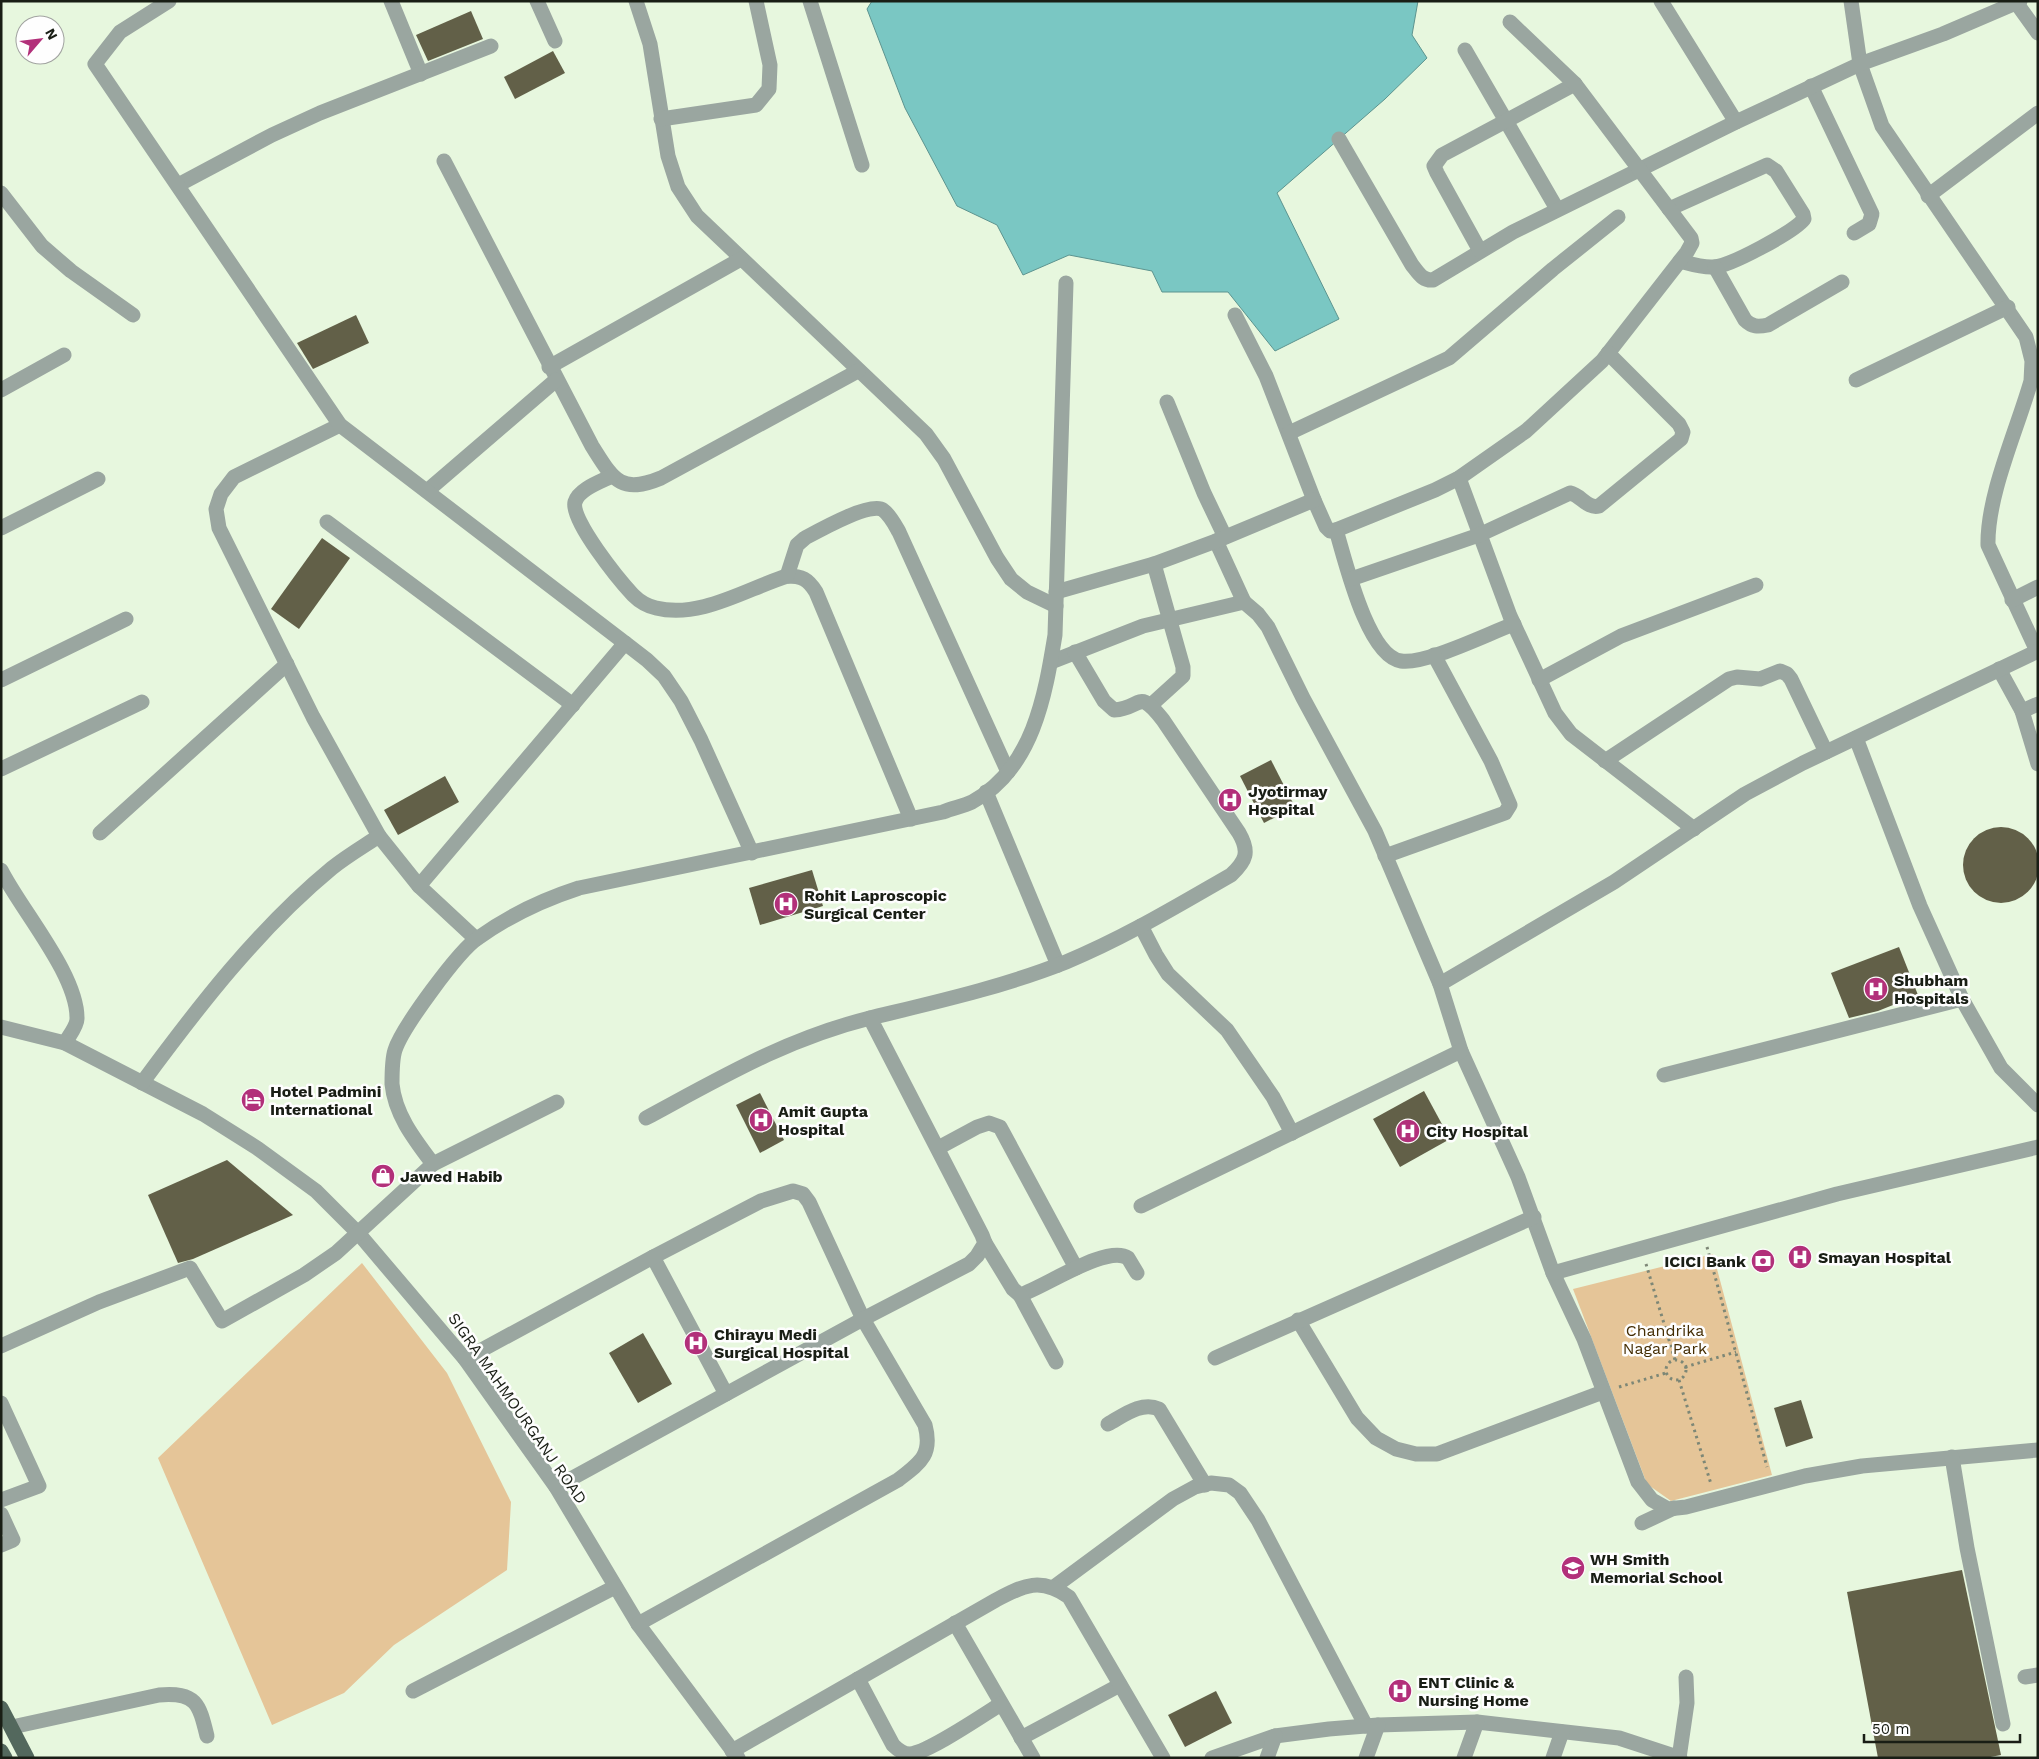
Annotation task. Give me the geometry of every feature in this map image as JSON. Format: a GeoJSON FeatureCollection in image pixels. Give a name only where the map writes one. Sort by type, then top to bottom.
{"type":"FeatureCollection","features":[{"type":"Feature","properties":{"kind":"main road"},"geometry":{"type":"LineString","coordinates":[[1,1708],[28,1758]]}},
{"type":"Feature","properties":{"kind":"main road"},"geometry":{"type":"LineString","coordinates":[[1,1751],[5,1758]]}},
{"type":"Feature","properties":{"kind":"street"},"geometry":{"type":"LineString","coordinates":[[169,1],[120,32],[95,64],[340,425],[647,660],[664,676],[701,740],[752,853]]}},
{"type":"Feature","properties":{"kind":"street"},"geometry":{"type":"LineString","coordinates":[[391,1],[421,74]]}},
{"type":"Feature","properties":{"kind":"street"},"geometry":{"type":"LineString","coordinates":[[537,1],[555,41]]}},
{"type":"Feature","properties":{"kind":"street"},"geometry":{"type":"LineString","coordinates":[[636,1],[650,44],[668,156],[678,187],[697,216],[858,371],[901,409],[935,447],[944,459],[997,558],[1011,579],[1027,592],[1056,599],[1220,539],[1314,500]]}},
{"type":"Feature","properties":{"kind":"street"},"geometry":{"type":"LineString","coordinates":[[661,119],[756,105],[770,89],[770,66],[756,1]]}},
{"type":"Feature","properties":{"kind":"street"},"geometry":{"type":"LineString","coordinates":[[810,1],[862,165]]}},
{"type":"Feature","properties":{"kind":"street"},"geometry":{"type":"LineString","coordinates":[[1661,1],[1736,122]]}},
{"type":"Feature","properties":{"kind":"street"},"geometry":{"type":"LineString","coordinates":[[1440,984],[1564,912],[1745,794],[1826,752],[2037,651],[1988,545],[1987,526],[1993,501],[2031,381],[2032,361],[2026,337],[1882,126],[1860,64],[1851,1]]}},
{"type":"Feature","properties":{"kind":"street"},"geometry":{"type":"LineString","coordinates":[[1339,139],[1412,265],[1422,278],[1427,281],[1433,280],[1480,251],[1557,209],[1860,64],[1943,34],[2017,2],[2038,33]]}},
{"type":"Feature","properties":{"kind":"street"},"geometry":{"type":"LineString","coordinates":[[1235,315],[1266,376],[1314,500],[1326,527],[1330,531],[1435,490],[1459,478],[1497,453],[1548,413],[1608,354],[1692,243],[1687,232],[1575,84],[1510,22]]}},
{"type":"Feature","properties":{"kind":"street"},"geometry":{"type":"LineString","coordinates":[[178,186],[272,135],[320,113],[491,46]]}},
{"type":"Feature","properties":{"kind":"street"},"geometry":{"type":"LineString","coordinates":[[1465,50],[1557,209]]}},
{"type":"Feature","properties":{"kind":"street"},"geometry":{"type":"LineString","coordinates":[[1480,251],[1434,166],[1442,155],[1575,84]]}},
{"type":"Feature","properties":{"kind":"street"},"geometry":{"type":"LineString","coordinates":[[1811,86],[1872,214],[1869,224],[1854,234]]}},
{"type":"Feature","properties":{"kind":"street"},"geometry":{"type":"LineString","coordinates":[[1928,196],[2038,114]]}},
{"type":"Feature","properties":{"kind":"street"},"geometry":{"type":"LineString","coordinates":[[444,161],[552,373],[592,446],[612,476],[619,483],[630,486],[647,484],[858,371]]}},
{"type":"Feature","properties":{"kind":"street"},"geometry":{"type":"LineString","coordinates":[[1669,209],[1762,166],[1772,166],[1801,209],[1804,219],[1792,230],[1724,265],[1715,267],[1680,261]]}},
{"type":"Feature","properties":{"kind":"street"},"geometry":{"type":"LineString","coordinates":[[1,193],[42,246],[134,315]]}},
{"type":"Feature","properties":{"kind":"street"},"geometry":{"type":"LineString","coordinates":[[1289,434],[1449,358],[1552,269],[1618,217]]}},
{"type":"Feature","properties":{"kind":"street"},"geometry":{"type":"LineString","coordinates":[[427,491],[552,373],[741,259]]}},
{"type":"Feature","properties":{"kind":"street"},"geometry":{"type":"LineString","coordinates":[[1715,267],[1745,320],[1750,325],[1760,327],[1768,325],[1842,282]]}},
{"type":"Feature","properties":{"kind":"street"},"geometry":{"type":"LineString","coordinates":[[433,1164],[408,1130],[400,1112],[392,1085],[394,1051],[433,990],[476,939],[522,909],[544,899],[579,888],[911,819],[972,802],[986,792],[1015,764],[1035,726],[1055,635],[1066,284]]}},
{"type":"Feature","properties":{"kind":"street"},"geometry":{"type":"LineString","coordinates":[[1856,380],[2008,308]]}},
{"type":"Feature","properties":{"kind":"street"},"geometry":{"type":"LineString","coordinates":[[1351,578],[1480,535],[1570,492],[1580,496],[1594,507],[1603,504],[1683,436],[1683,432],[1678,424],[1608,354]]}},
{"type":"Feature","properties":{"kind":"street"},"geometry":{"type":"LineString","coordinates":[[1,390],[64,355]]}},
{"type":"Feature","properties":{"kind":"street"},"geometry":{"type":"LineString","coordinates":[[1167,402],[1244,602],[1258,614],[1268,627],[1303,698],[1375,830],[1440,984],[1462,1051],[1534,1217],[1553,1273],[1584,1340],[1638,1482],[1652,1500],[1668,1509],[1716,1500],[1805,1476],[1862,1466],[1952,1456],[2038,1450]]}},
{"type":"Feature","properties":{"kind":"street"},"geometry":{"type":"LineString","coordinates":[[340,425],[234,477],[221,494],[216,509],[219,528],[313,717],[379,836],[419,886],[476,939]]}},
{"type":"Feature","properties":{"kind":"street"},"geometry":{"type":"LineString","coordinates":[[612,476],[578,497],[575,504],[576,514],[581,526],[607,561],[633,594],[644,604],[670,610],[688,610],[787,576],[800,576],[809,581],[816,592],[911,819]]}},
{"type":"Feature","properties":{"kind":"street"},"geometry":{"type":"LineString","coordinates":[[1459,478],[1514,624],[1555,713],[1571,734],[1694,829]]}},
{"type":"Feature","properties":{"kind":"street"},"geometry":{"type":"LineString","coordinates":[[1,528],[98,479]]}},
{"type":"Feature","properties":{"kind":"street"},"geometry":{"type":"LineString","coordinates":[[787,576],[797,545],[805,538],[863,510],[875,507],[883,509],[899,532],[1008,772]]}},
{"type":"Feature","properties":{"kind":"street"},"geometry":{"type":"LineString","coordinates":[[327,522],[573,705]]}},
{"type":"Feature","properties":{"kind":"street"},"geometry":{"type":"LineString","coordinates":[[1336,530],[1364,618],[1386,652],[1394,659],[1401,661],[1434,655],[1514,624]]}},
{"type":"Feature","properties":{"kind":"street"},"geometry":{"type":"LineString","coordinates":[[1151,705],[1183,676],[1183,668],[1154,564]]}},
{"type":"Feature","properties":{"kind":"street"},"geometry":{"type":"LineString","coordinates":[[1539,680],[1621,636],[1756,585]]}},
{"type":"Feature","properties":{"kind":"street"},"geometry":{"type":"LineString","coordinates":[[2012,600],[2038,587]]}},
{"type":"Feature","properties":{"kind":"street"},"geometry":{"type":"LineString","coordinates":[[1050,662],[1143,626],[1244,602]]}},
{"type":"Feature","properties":{"kind":"street"},"geometry":{"type":"LineString","coordinates":[[1,680],[126,619]]}},
{"type":"Feature","properties":{"kind":"street"},"geometry":{"type":"LineString","coordinates":[[419,886],[625,643]]}},
{"type":"Feature","properties":{"kind":"street"},"geometry":{"type":"LineString","coordinates":[[646,1118],[771,1051],[830,1028],[989,989],[1058,965],[1141,926],[1231,875],[1242,864],[1247,852],[1239,833],[1151,705],[1143,700],[1133,702],[1124,709],[1114,710],[1104,702],[1076,652]]}},
{"type":"Feature","properties":{"kind":"street"},"geometry":{"type":"LineString","coordinates":[[1385,856],[1504,813],[1510,805],[1504,786],[1434,655]]}},
{"type":"Feature","properties":{"kind":"street"},"geometry":{"type":"LineString","coordinates":[[100,833],[287,664]]}},
{"type":"Feature","properties":{"kind":"street"},"geometry":{"type":"LineString","coordinates":[[1999,669],[2022,711],[2038,764]]}},
{"type":"Feature","properties":{"kind":"street"},"geometry":{"type":"LineString","coordinates":[[1605,761],[1729,679],[1737,676],[1760,679],[1780,671],[1787,674],[1791,679],[1826,752]]}},
{"type":"Feature","properties":{"kind":"street"},"geometry":{"type":"LineString","coordinates":[[1,769],[142,702]]}},
{"type":"Feature","properties":{"kind":"street"},"geometry":{"type":"LineString","coordinates":[[2022,711],[2038,704]]}},
{"type":"Feature","properties":{"kind":"street"},"geometry":{"type":"LineString","coordinates":[[1856,738],[1920,906],[1962,999],[2000,1068],[2038,1105]]}},
{"type":"Feature","properties":{"kind":"street"},"geometry":{"type":"LineString","coordinates":[[986,792],[1058,965]]}},
{"type":"Feature","properties":{"kind":"street"},"geometry":{"type":"LineString","coordinates":[[142,1083],[185,1025],[249,949],[333,868],[379,836]]}},
{"type":"Feature","properties":{"kind":"street"},"geometry":{"type":"LineString","coordinates":[[1,870],[11,890],[48,944],[75,997],[77,1021],[65,1043]]}},
{"type":"Feature","properties":{"kind":"street"},"geometry":{"type":"LineString","coordinates":[[1141,926],[1156,956],[1168,974],[1227,1030],[1273,1097],[1292,1134]]}},
{"type":"Feature","properties":{"kind":"street"},"geometry":{"type":"LineString","coordinates":[[1664,1075],[1962,999]]}},
{"type":"Feature","properties":{"kind":"street"},"geometry":{"type":"LineString","coordinates":[[870,1018],[985,1243],[1013,1289],[1020,1295],[1056,1362]]}},
{"type":"Feature","properties":{"kind":"street","name":"SIGRA MAHMOURGANJ ROAD"},"geometry":{"type":"LineString","coordinates":[[1,1027],[65,1043],[203,1114],[257,1148],[316,1191],[359,1234],[465,1359],[556,1487],[638,1624],[735,1754]]}},
{"type":"Feature","properties":{"kind":"street"},"geometry":{"type":"LineString","coordinates":[[1141,1206],[1462,1051]]}},
{"type":"Feature","properties":{"kind":"street"},"geometry":{"type":"LineString","coordinates":[[1,1346],[99,1302],[190,1268],[222,1321],[304,1275],[336,1253],[359,1234],[433,1164],[557,1102]]}},
{"type":"Feature","properties":{"kind":"street"},"geometry":{"type":"LineString","coordinates":[[938,1148],[977,1127],[989,1123],[1000,1127],[1076,1268]]}},
{"type":"Feature","properties":{"kind":"street"},"geometry":{"type":"LineString","coordinates":[[1553,1273],[1837,1194],[2038,1147]]}},
{"type":"Feature","properties":{"kind":"street"},"geometry":{"type":"LineString","coordinates":[[465,1359],[653,1257],[761,1202],[793,1191],[803,1194],[809,1202],[863,1318],[925,1425],[929,1440],[924,1456],[898,1480],[638,1624]]}},
{"type":"Feature","properties":{"kind":"street"},"geometry":{"type":"LineString","coordinates":[[1215,1358],[1534,1217]]}},
{"type":"Feature","properties":{"kind":"street"},"geometry":{"type":"LineString","coordinates":[[556,1487],[863,1318],[969,1264],[977,1256],[985,1243]]}},
{"type":"Feature","properties":{"kind":"street"},"geometry":{"type":"LineString","coordinates":[[1020,1295],[1052,1282],[1076,1268],[1115,1253],[1128,1258],[1137,1273]]}},
{"type":"Feature","properties":{"kind":"street"},"geometry":{"type":"LineString","coordinates":[[653,1257],[726,1394]]}},
{"type":"Feature","properties":{"kind":"street"},"geometry":{"type":"LineString","coordinates":[[1298,1320],[1357,1418],[1376,1438],[1403,1451],[1416,1454],[1437,1454],[1603,1392]]}},
{"type":"Feature","properties":{"kind":"street"},"geometry":{"type":"LineString","coordinates":[[1,1403],[39,1486],[1,1500]]}},
{"type":"Feature","properties":{"kind":"street"},"geometry":{"type":"LineString","coordinates":[[1108,1424],[1143,1406],[1152,1406],[1159,1409],[1205,1485]]}},
{"type":"Feature","properties":{"kind":"street"},"geometry":{"type":"LineString","coordinates":[[1952,1456],[1967,1548],[2003,1724]]}},
{"type":"Feature","properties":{"kind":"street"},"geometry":{"type":"LineString","coordinates":[[1054,1587],[1173,1499],[1195,1487],[1212,1483],[1229,1485],[1240,1493],[1258,1520],[1372,1725],[1366,1758]]}},
{"type":"Feature","properties":{"kind":"street"},"geometry":{"type":"LineString","coordinates":[[1642,1524],[1674,1508]]}},
{"type":"Feature","properties":{"kind":"street"},"geometry":{"type":"LineString","coordinates":[[1,1514],[13,1540],[1,1545]]}},
{"type":"Feature","properties":{"kind":"street"},"geometry":{"type":"LineString","coordinates":[[735,1754],[858,1679],[955,1623],[1014,1591],[1033,1585],[1054,1587],[1069,1597],[1163,1758]]}},
{"type":"Feature","properties":{"kind":"street"},"geometry":{"type":"LineString","coordinates":[[414,1691],[616,1587]]}},
{"type":"Feature","properties":{"kind":"street"},"geometry":{"type":"LineString","coordinates":[[955,1623],[1033,1758]]}},
{"type":"Feature","properties":{"kind":"street"},"geometry":{"type":"LineString","coordinates":[[1212,1758],[1275,1736],[1372,1725],[1477,1722],[1619,1738],[1679,1758],[1686,1703],[1686,1677]]}},
{"type":"Feature","properties":{"kind":"street"},"geometry":{"type":"LineString","coordinates":[[858,1679],[893,1745],[900,1752],[909,1754],[932,1745],[1001,1704]]}},
{"type":"Feature","properties":{"kind":"street"},"geometry":{"type":"LineString","coordinates":[[1021,1738],[1120,1685]]}},
{"type":"Feature","properties":{"kind":"street"},"geometry":{"type":"LineString","coordinates":[[12,1727],[159,1695],[175,1694],[187,1696],[195,1702],[200,1710],[207,1736]]}},
{"type":"Feature","properties":{"kind":"street"},"geometry":{"type":"LineString","coordinates":[[1464,1758],[1477,1722]]}},
{"type":"Feature","properties":{"kind":"street"},"geometry":{"type":"LineString","coordinates":[[1553,1758],[1562,1732]]}},
{"type":"Feature","properties":{"kind":"street"},"geometry":{"type":"LineString","coordinates":[[1267,1758],[1275,1736]]}},
{"type":"Feature","properties":{"kind":"path"},"geometry":{"type":"LineString","coordinates":[[1703,1232],[1772,1486]]}},
{"type":"Feature","properties":{"kind":"path"},"geometry":{"type":"LineString","coordinates":[[1641,1249],[1675,1360]]}},
{"type":"Feature","properties":{"kind":"path"},"geometry":{"type":"LineString","coordinates":[[1685,1367],[1736,1352]]}},
{"type":"Feature","properties":{"kind":"path"},"geometry":{"type":"LineString","coordinates":[[1675,1360],[1681,1362],[1685,1367],[1684,1376],[1679,1380]]}},
{"type":"Feature","properties":{"kind":"path"},"geometry":{"type":"LineString","coordinates":[[1666,1373],[1669,1364],[1675,1360]]}},
{"type":"Feature","properties":{"kind":"path"},"geometry":{"type":"LineString","coordinates":[[1603,1392],[1666,1373]]}},
{"type":"Feature","properties":{"kind":"path"},"geometry":{"type":"LineString","coordinates":[[1666,1373],[1670,1378],[1679,1380]]}},
{"type":"Feature","properties":{"kind":"path"},"geometry":{"type":"LineString","coordinates":[[1679,1380],[1716,1500]]}},
{"type":"Feature","properties":{"kind":"green space","name":"Chandrika Nagar Park"},"geometry":{"type":"Polygon","coordinates":[[[1713,1254],[1772,1475],[1671,1501],[1647,1484],[1573,1289],[1713,1254]]]}},
{"type":"Feature","properties":{"kind":"green space"},"geometry":{"type":"Polygon","coordinates":[[[362,1263],[447,1373],[511,1502],[507,1570],[394,1645],[344,1693],[272,1725],[158,1458],[362,1263]]]}},
{"type":"Feature","properties":{"kind":"water"},"geometry":{"type":"Polygon","coordinates":[[[872,1],[1418,1],[1412,35],[1427,58],[1385,99],[1277,193],[1339,319],[1275,351],[1228,292],[1162,292],[1152,271],[1069,255],[1023,275],[997,225],[957,206],[905,108],[867,9],[872,1]]]}},
{"type":"Feature","properties":{"kind":"building"},"geometry":{"type":"Polygon","coordinates":[[[471,11],[483,39],[428,61],[416,35],[471,11]]]}},
{"type":"Feature","properties":{"kind":"building"},"geometry":{"type":"Polygon","coordinates":[[[553,51],[565,73],[515,99],[504,77],[553,51]]]}},
{"type":"Feature","properties":{"kind":"building"},"geometry":{"type":"Polygon","coordinates":[[[356,315],[369,343],[313,369],[297,343],[356,315]]]}},
{"type":"Feature","properties":{"kind":"building"},"geometry":{"type":"Polygon","coordinates":[[[322,538],[350,558],[299,629],[271,609],[322,538]]]}},
{"type":"Feature","properties":{"kind":"building"},"geometry":{"type":"Polygon","coordinates":[[[1271,760],[1295,807],[1264,823],[1240,776],[1271,760]]]}},
{"type":"Feature","properties":{"kind":"building"},"geometry":{"type":"Polygon","coordinates":[[[445,776],[459,802],[398,835],[384,810],[445,776]]]}},
{"type":"Feature","properties":{"kind":"building"},"geometry":{"type":"Polygon","coordinates":[[[2001,827],[2016,830],[2028,838],[2036,850],[2039,865],[2036,880],[2028,892],[2016,900],[2001,903],[1986,900],[1974,892],[1966,880],[1963,865],[1966,850],[1974,838],[1986,830],[2001,827]]]}},
{"type":"Feature","properties":{"kind":"building"},"geometry":{"type":"Polygon","coordinates":[[[812,870],[823,906],[760,925],[749,888],[812,870]]]}},
{"type":"Feature","properties":{"kind":"building"},"geometry":{"type":"Polygon","coordinates":[[[1899,947],[1918,995],[1878,1011],[1849,1018],[1831,973],[1899,947]]]}},
{"type":"Feature","properties":{"kind":"building"},"geometry":{"type":"Polygon","coordinates":[[[1424,1091],[1450,1139],[1400,1167],[1373,1119],[1424,1091]]]}},
{"type":"Feature","properties":{"kind":"building"},"geometry":{"type":"Polygon","coordinates":[[[760,1093],[784,1140],[760,1153],[736,1105],[760,1093]]]}},
{"type":"Feature","properties":{"kind":"building"},"geometry":{"type":"Polygon","coordinates":[[[227,1160],[293,1215],[193,1259],[178,1263],[148,1195],[227,1160]]]}},
{"type":"Feature","properties":{"kind":"building"},"geometry":{"type":"Polygon","coordinates":[[[643,1333],[672,1384],[638,1403],[609,1353],[643,1333]]]}},
{"type":"Feature","properties":{"kind":"building"},"geometry":{"type":"Polygon","coordinates":[[[1801,1400],[1813,1438],[1786,1447],[1774,1408],[1801,1400]]]}},
{"type":"Feature","properties":{"kind":"building"},"geometry":{"type":"Polygon","coordinates":[[[1962,1570],[2001,1755],[1985,1758],[1878,1758],[1847,1592],[1962,1570]]]}},
{"type":"Feature","properties":{"kind":"building"},"geometry":{"type":"Polygon","coordinates":[[[1216,1691],[1232,1723],[1185,1747],[1168,1715],[1216,1691]]]}},
{"type":"Feature","properties":{"kind":"place","name":"Jyotirmay Hospital"},"geometry":{"type":"Point","coordinates":[1230,800]}},
{"type":"Feature","properties":{"kind":"place","name":"Rohit Laproscopic Surgical Center"},"geometry":{"type":"Point","coordinates":[786,904]}},
{"type":"Feature","properties":{"kind":"place","name":"Shubham Hospitals"},"geometry":{"type":"Point","coordinates":[1876,989]}},
{"type":"Feature","properties":{"kind":"place","name":"Hotel Padmini International"},"geometry":{"type":"Point","coordinates":[253,1100]}},
{"type":"Feature","properties":{"kind":"place","name":"Amit Gupta Hospital"},"geometry":{"type":"Point","coordinates":[761,1120]}},
{"type":"Feature","properties":{"kind":"place","name":"City Hospital"},"geometry":{"type":"Point","coordinates":[1408,1131]}},
{"type":"Feature","properties":{"kind":"place","name":"Jawed Habib"},"geometry":{"type":"Point","coordinates":[383,1176]}},
{"type":"Feature","properties":{"kind":"place","name":"Smayan Hospital"},"geometry":{"type":"Point","coordinates":[1800,1257]}},
{"type":"Feature","properties":{"kind":"place","name":"ICICI Bank"},"geometry":{"type":"Point","coordinates":[1763,1261]}},
{"type":"Feature","properties":{"kind":"place","name":"Chirayu Medi Surgical Hospital"},"geometry":{"type":"Point","coordinates":[696,1343]}},
{"type":"Feature","properties":{"kind":"place","name":"WH Smith Memorial School"},"geometry":{"type":"Point","coordinates":[1573,1568]}},
{"type":"Feature","properties":{"kind":"place","name":"ENT Clinic & Nursing Home"},"geometry":{"type":"Point","coordinates":[1400,1691]}}]}
